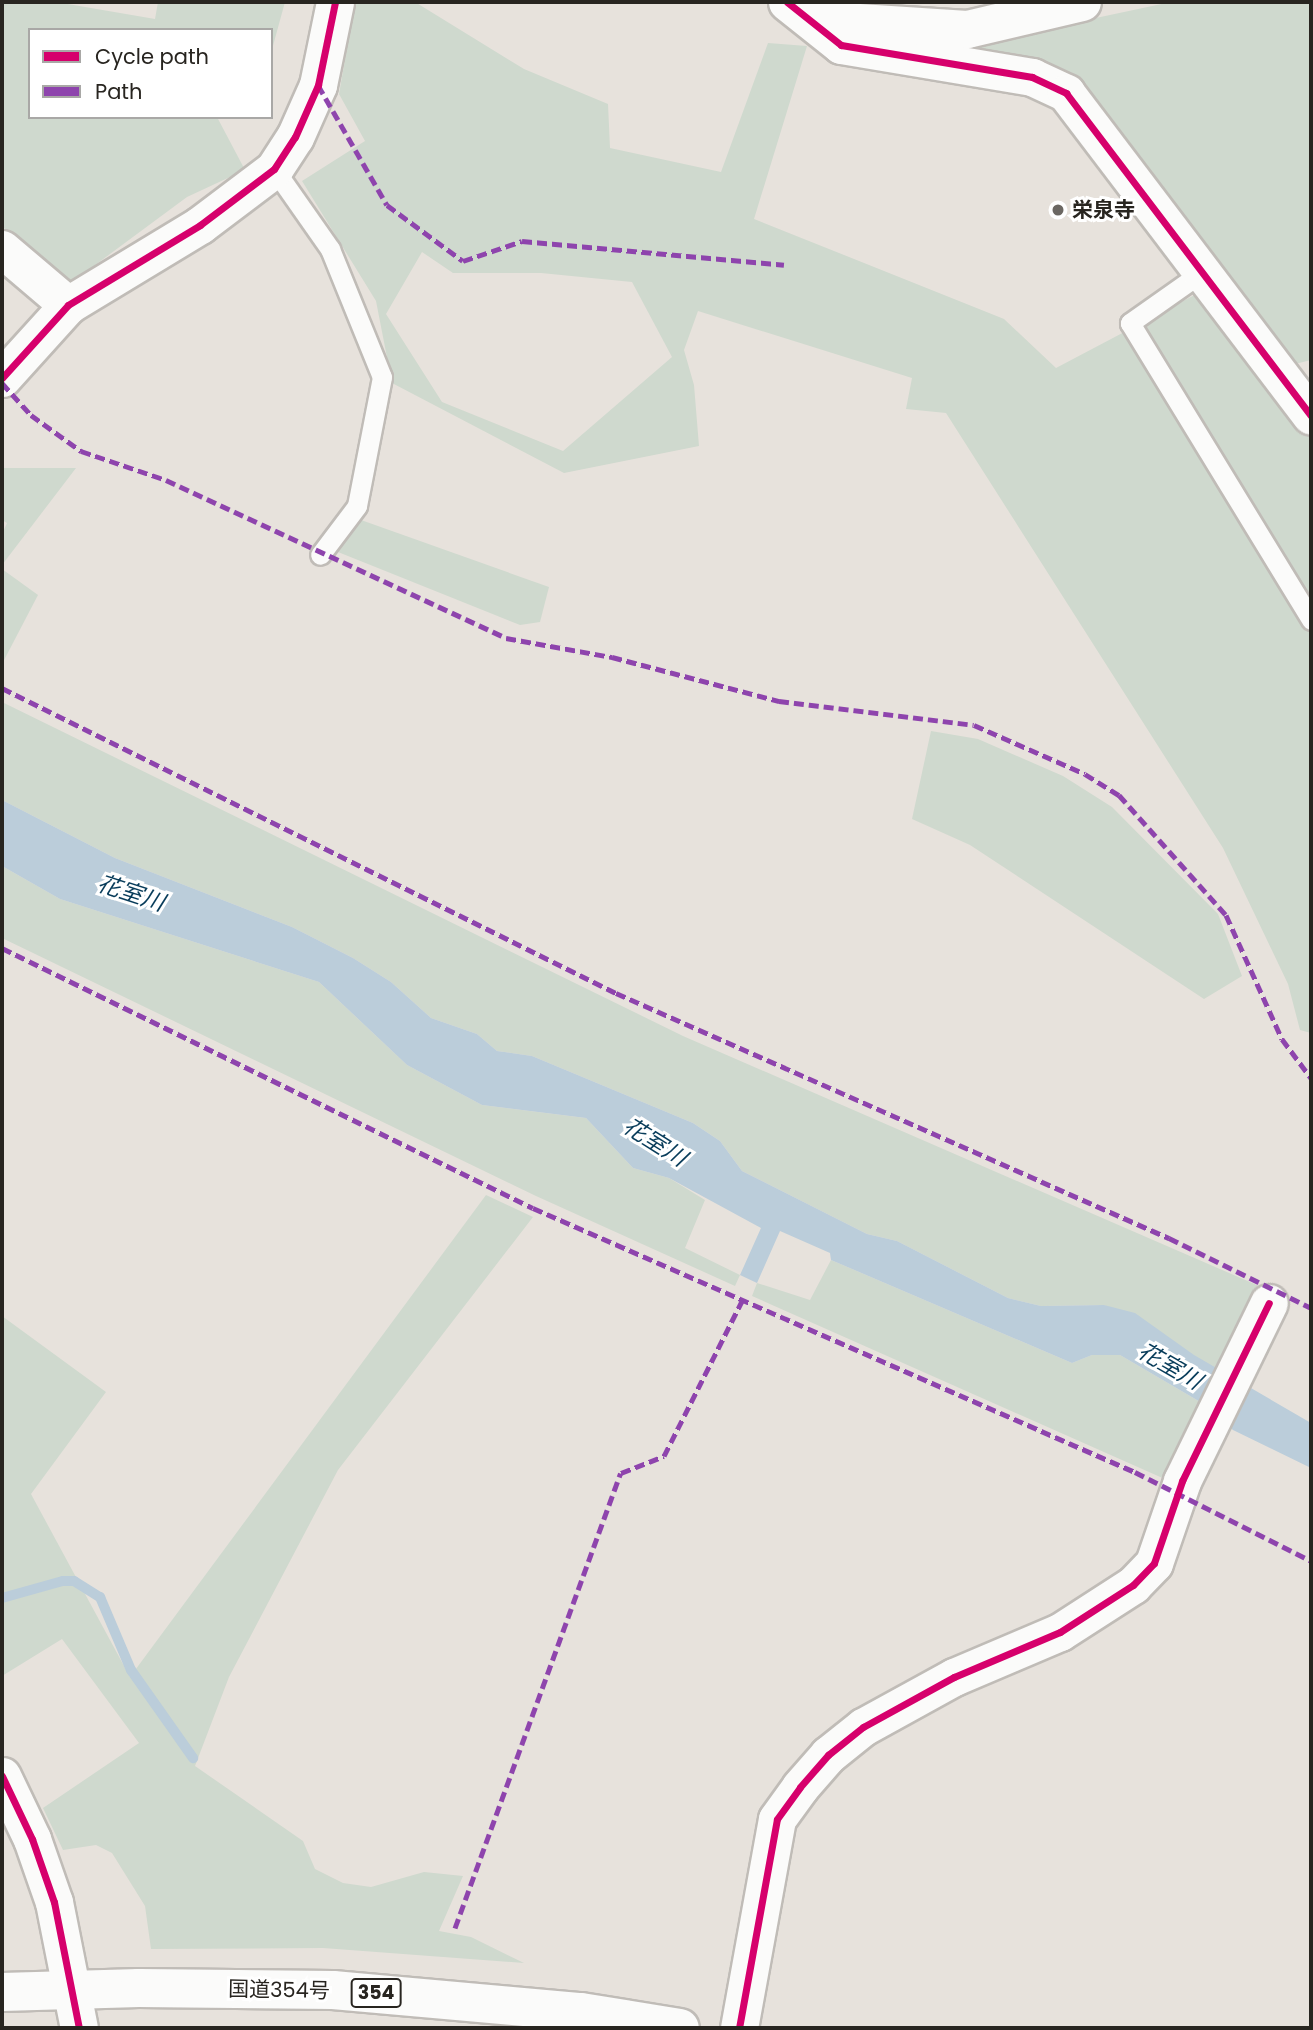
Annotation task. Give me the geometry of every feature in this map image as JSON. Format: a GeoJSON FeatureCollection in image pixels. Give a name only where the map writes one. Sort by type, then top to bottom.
{"type":"FeatureCollection","features":[{"type":"Feature","properties":{"kind":"highway","name":"国道354号"},"geometry":{"type":"LineString","coordinates":[[2,1992],[71,1989],[319,1990],[424,1996],[581,2012],[680,2028]]}},
{"type":"Feature","properties":{"kind":"street"},"geometry":{"type":"LineString","coordinates":[[2,378],[68,306],[200,225],[274,169],[295,138],[318,85],[335,2]]}},
{"type":"Feature","properties":{"kind":"street"},"geometry":{"type":"LineString","coordinates":[[792,5],[843,21],[967,29],[1082,2]]}},
{"type":"Feature","properties":{"kind":"street"},"geometry":{"type":"LineString","coordinates":[[792,5],[841,45],[917,61],[1032,76],[1066,93],[1205,270],[1311,416]]}},
{"type":"Feature","properties":{"kind":"street"},"geometry":{"type":"LineString","coordinates":[[2,249],[68,306]]}},
{"type":"Feature","properties":{"kind":"street"},"geometry":{"type":"LineString","coordinates":[[739,2028],[777,1819],[800,1787],[828,1755],[863,1727],[954,1677],[1060,1632],[1133,1585],[1154,1563],[1182,1481],[1269,1303]]}},
{"type":"Feature","properties":{"kind":"street"},"geometry":{"type":"LineString","coordinates":[[2,1776],[32,1839],[54,1902],[79,2028]]}},
{"type":"Feature","properties":{"kind":"lane"},"geometry":{"type":"LineString","coordinates":[[274,169],[330,249],[382,377],[357,506],[320,555]]}},
{"type":"Feature","properties":{"kind":"lane"},"geometry":{"type":"LineString","coordinates":[[1205,270],[1130,323],[1311,620]]}},
{"type":"Feature","properties":{"kind":"shaded area"},"geometry":{"type":"Polygon","coordinates":[[[2,2],[56,2],[155,19],[158,2],[285,2],[273,46],[273,28],[28,28],[28,119],[218,119],[245,170],[187,197],[64,288],[2,226],[2,2]]]}},
{"type":"Feature","properties":{"kind":"shaded area"},"geometry":{"type":"Polygon","coordinates":[[[355,2],[415,2],[524,69],[608,104],[610,148],[721,172],[768,43],[807,46],[754,219],[1004,319],[1056,368],[1204,290],[1311,431],[1311,1033],[1300,1030],[1288,984],[1223,848],[946,413],[906,409],[912,378],[698,311],[684,350],[694,385],[699,446],[564,473],[392,383],[376,301],[302,181],[365,141],[339,94],[355,2]],[[422,252],[386,314],[442,402],[563,451],[672,357],[632,282],[541,273],[453,273],[422,252]]]}},
{"type":"Feature","properties":{"kind":"shaded area"},"geometry":{"type":"Polygon","coordinates":[[[1171,2],[1311,2],[1311,360],[1291,365],[1198,235],[1082,92],[911,45],[973,44],[1171,2]]]}},
{"type":"Feature","properties":{"kind":"shaded area"},"geometry":{"type":"Polygon","coordinates":[[[2,468],[76,468],[2,565],[2,534],[7,523],[2,520],[2,468]]]}},
{"type":"Feature","properties":{"kind":"shaded area"},"geometry":{"type":"Polygon","coordinates":[[[361,520],[549,587],[540,622],[520,625],[338,552],[361,520]]]}},
{"type":"Feature","properties":{"kind":"shaded area"},"geometry":{"type":"Polygon","coordinates":[[[2,569],[38,595],[2,664],[2,569]]]}},
{"type":"Feature","properties":{"kind":"shaded area"},"geometry":{"type":"Polygon","coordinates":[[[2,702],[683,1036],[1266,1289],[1223,1373],[1104,1305],[1041,1306],[1008,1298],[897,1241],[867,1234],[742,1171],[720,1141],[693,1123],[532,1056],[497,1051],[477,1034],[431,1018],[391,982],[353,958],[292,927],[115,858],[2,800],[2,702]]]}},
{"type":"Feature","properties":{"kind":"shaded area"},"geometry":{"type":"Polygon","coordinates":[[[931,731],[978,739],[1063,776],[1112,807],[1218,914],[1242,976],[1204,999],[970,845],[912,819],[931,731]]]}},
{"type":"Feature","properties":{"kind":"shaded area"},"geometry":{"type":"Polygon","coordinates":[[[2,866],[60,899],[319,982],[407,1065],[482,1105],[586,1118],[633,1168],[669,1178],[705,1200],[685,1248],[740,1275],[735,1286],[536,1196],[2,938],[2,866]]]}},
{"type":"Feature","properties":{"kind":"shaded area"},"geometry":{"type":"Polygon","coordinates":[[[486,1195],[533,1217],[338,1470],[229,1677],[195,1766],[303,1841],[315,1869],[343,1883],[371,1887],[424,1872],[463,1876],[439,1931],[471,1937],[524,1963],[323,1948],[151,1949],[145,1906],[112,1853],[96,1845],[63,1850],[43,1808],[139,1743],[62,1639],[2,1676],[2,1316],[106,1392],[31,1494],[130,1677],[486,1195]]]}},
{"type":"Feature","properties":{"kind":"shaded area"},"geometry":{"type":"Polygon","coordinates":[[[831,1260],[1072,1363],[1092,1355],[1120,1355],[1202,1403],[1167,1480],[752,1296],[757,1283],[810,1300],[831,1260]]]}},
{"type":"Feature","properties":{"kind":"water","name":"花室川"},"geometry":{"type":"Polygon","coordinates":[[[2,800],[115,858],[292,927],[353,958],[391,982],[431,1018],[477,1034],[497,1051],[532,1056],[693,1123],[720,1141],[742,1171],[867,1234],[897,1241],[1008,1298],[1041,1306],[1104,1305],[1135,1313],[1194,1355],[1311,1423],[1311,1468],[1233,1430],[1202,1403],[1120,1355],[1092,1355],[1072,1363],[831,1260],[830,1253],[780,1231],[757,1283],[740,1275],[761,1228],[669,1178],[633,1168],[586,1118],[482,1105],[407,1065],[319,982],[60,899],[2,866],[2,800]]]}},
{"type":"Feature","properties":{"kind":"waterway"},"geometry":{"type":"LineString","coordinates":[[2,1598],[63,1581],[74,1581],[100,1597],[131,1670],[193,1758]]}},
{"type":"Feature","properties":{"kind":"marked path"},"geometry":{"type":"LineString","coordinates":[[318,85],[387,205],[463,261],[522,241],[784,265]]}},
{"type":"Feature","properties":{"kind":"marked path"},"geometry":{"type":"LineString","coordinates":[[2,383],[31,415],[81,451],[166,480],[506,638],[612,657],[779,701],[974,725],[1085,774],[1119,795],[1226,915],[1282,1039],[1311,1078]]}},
{"type":"Feature","properties":{"kind":"marked path"},"geometry":{"type":"LineString","coordinates":[[2,688],[616,993],[1169,1238],[1311,1308]]}},
{"type":"Feature","properties":{"kind":"marked path"},"geometry":{"type":"LineString","coordinates":[[2,948],[533,1208],[1135,1472],[1311,1561]]}},
{"type":"Feature","properties":{"kind":"marked path"},"geometry":{"type":"LineString","coordinates":[[455,1928],[621,1473],[664,1456],[742,1301]]}},
{"type":"Feature","properties":{"kind":"cycle path"},"geometry":{"type":"LineString","coordinates":[[2,378],[68,305],[200,225],[274,169],[295,137],[318,85],[335,2]]}},
{"type":"Feature","properties":{"kind":"cycle path"},"geometry":{"type":"LineString","coordinates":[[787,2],[841,45],[1032,77],[1066,93],[1311,416]]}},
{"type":"Feature","properties":{"kind":"cycle path"},"geometry":{"type":"LineString","coordinates":[[739,2028],[777,1819],[800,1787],[828,1755],[863,1727],[954,1677],[1060,1632],[1133,1585],[1154,1563],[1182,1481],[1269,1303]]}},
{"type":"Feature","properties":{"kind":"cycle path"},"geometry":{"type":"LineString","coordinates":[[2,1776],[32,1839],[54,1902],[79,2028]]}},
{"type":"Feature","properties":{"kind":"place","name":"栄泉寺"},"geometry":{"type":"Point","coordinates":[1058,210]}}]}
